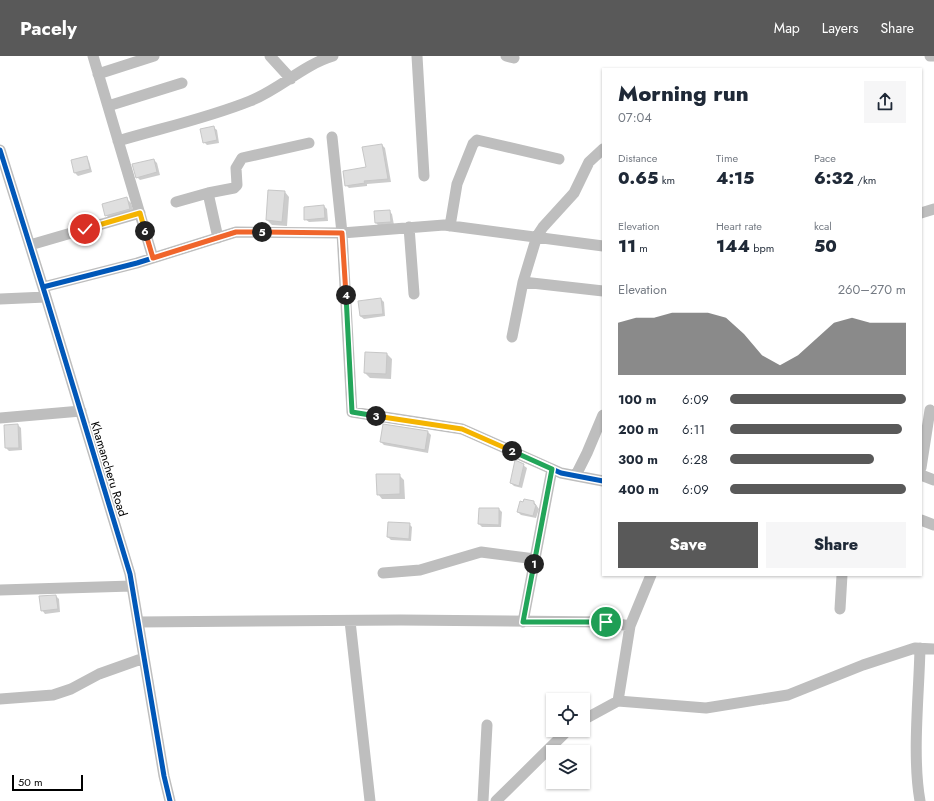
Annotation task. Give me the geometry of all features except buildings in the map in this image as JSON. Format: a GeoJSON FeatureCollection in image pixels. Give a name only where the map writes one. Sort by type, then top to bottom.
{"type":"FeatureCollection","features":[{"type":"Feature","properties":{"kind":"street"},"geometry":{"type":"LineString","coordinates":[[93,56],[153,258]]}},
{"type":"Feature","properties":{"kind":"street"},"geometry":{"type":"LineString","coordinates":[[98,74],[154,56]]}},
{"type":"Feature","properties":{"kind":"street"},"geometry":{"type":"LineString","coordinates":[[270,56],[291,79]]}},
{"type":"Feature","properties":{"kind":"street"},"geometry":{"type":"LineString","coordinates":[[118,141],[250,101],[291,79],[316,62],[333,56]]}},
{"type":"Feature","properties":{"kind":"street"},"geometry":{"type":"LineString","coordinates":[[417,56],[424,176]]}},
{"type":"Feature","properties":{"kind":"street"},"geometry":{"type":"LineString","coordinates":[[108,106],[182,83]]}},
{"type":"Feature","properties":{"kind":"street"},"geometry":{"type":"LineString","coordinates":[[332,137],[342,233],[352,412],[462,429],[561,473],[602,480]]}},
{"type":"Feature","properties":{"kind":"street"},"geometry":{"type":"LineString","coordinates":[[450,226],[457,184],[473,144],[477,140],[559,159]]}},
{"type":"Feature","properties":{"kind":"street"},"geometry":{"type":"LineString","coordinates":[[176,202],[208,193],[234,188],[237,185],[236,168],[242,158],[309,143]]}},
{"type":"Feature","properties":{"kind":"street","name":"Khamancheru Road"},"geometry":{"type":"LineString","coordinates":[[0,150],[45,292],[132,586],[164,776],[170,801]]}},
{"type":"Feature","properties":{"kind":"street"},"geometry":{"type":"LineString","coordinates":[[512,337],[523,282],[537,236],[542,227],[574,193],[589,162],[602,150]]}},
{"type":"Feature","properties":{"kind":"street"},"geometry":{"type":"LineString","coordinates":[[208,193],[218,238]]}},
{"type":"Feature","properties":{"kind":"street"},"geometry":{"type":"LineString","coordinates":[[922,213],[934,209]]}},
{"type":"Feature","properties":{"kind":"street"},"geometry":{"type":"LineString","coordinates":[[30,245],[140,213]]}},
{"type":"Feature","properties":{"kind":"street"},"geometry":{"type":"LineString","coordinates":[[409,226],[414,294]]}},
{"type":"Feature","properties":{"kind":"street"},"geometry":{"type":"LineString","coordinates":[[0,299],[45,292],[236,232],[342,233],[409,226],[450,226],[537,236],[602,246]]}},
{"type":"Feature","properties":{"kind":"street"},"geometry":{"type":"LineString","coordinates":[[523,282],[602,291]]}},
{"type":"Feature","properties":{"kind":"street"},"geometry":{"type":"LineString","coordinates":[[922,462],[930,410]]}},
{"type":"Feature","properties":{"kind":"street"},"geometry":{"type":"LineString","coordinates":[[0,418],[81,411]]}},
{"type":"Feature","properties":{"kind":"street"},"geometry":{"type":"LineString","coordinates":[[576,476],[588,453],[602,418]]}},
{"type":"Feature","properties":{"kind":"street"},"geometry":{"type":"LineString","coordinates":[[523,622],[552,469]]}},
{"type":"Feature","properties":{"kind":"street"},"geometry":{"type":"LineString","coordinates":[[922,475],[934,480]]}},
{"type":"Feature","properties":{"kind":"street"},"geometry":{"type":"LineString","coordinates":[[922,520],[934,525]]}},
{"type":"Feature","properties":{"kind":"street"},"geometry":{"type":"LineString","coordinates":[[383,573],[433,568],[481,552],[535,560]]}},
{"type":"Feature","properties":{"kind":"street"},"geometry":{"type":"LineString","coordinates":[[618,701],[630,626],[651,576]]}},
{"type":"Feature","properties":{"kind":"street"},"geometry":{"type":"LineString","coordinates":[[840,609],[842,576]]}},
{"type":"Feature","properties":{"kind":"street"},"geometry":{"type":"LineString","coordinates":[[0,590],[132,586]]}},
{"type":"Feature","properties":{"kind":"street"},"geometry":{"type":"LineString","coordinates":[[350,621],[370,801]]}},
{"type":"Feature","properties":{"kind":"street"},"geometry":{"type":"LineString","coordinates":[[138,622],[606,622],[630,626]]}},
{"type":"Feature","properties":{"kind":"street"},"geometry":{"type":"LineString","coordinates":[[590,716],[618,701],[706,708],[781,696],[863,665],[915,648],[934,649]]}},
{"type":"Feature","properties":{"kind":"street"},"geometry":{"type":"LineString","coordinates":[[920,648],[917,744],[918,787],[920,801]]}},
{"type":"Feature","properties":{"kind":"street"},"geometry":{"type":"LineString","coordinates":[[0,699],[53,695],[71,689],[99,674],[144,658]]}},
{"type":"Feature","properties":{"kind":"street"},"geometry":{"type":"LineString","coordinates":[[483,801],[487,725]]}},
{"type":"Feature","properties":{"kind":"street"},"geometry":{"type":"LineString","coordinates":[[496,801],[561,737]]}},
{"type":"Feature","properties":{"kind":"cycle path"},"geometry":{"type":"LineString","coordinates":[[0,150],[130,574],[164,776],[170,801]]}},
{"type":"Feature","properties":{"kind":"cycle path"},"geometry":{"type":"LineString","coordinates":[[43,287],[137,263],[236,232],[342,233],[352,412],[462,429],[561,473],[602,481]]}},
{"type":"Feature","properties":{"kind":"route"},"geometry":{"type":"LineString","coordinates":[[85,229],[140,213],[153,258],[236,232],[342,233],[352,412],[462,429],[552,469],[523,622],[606,622]]}}]}
